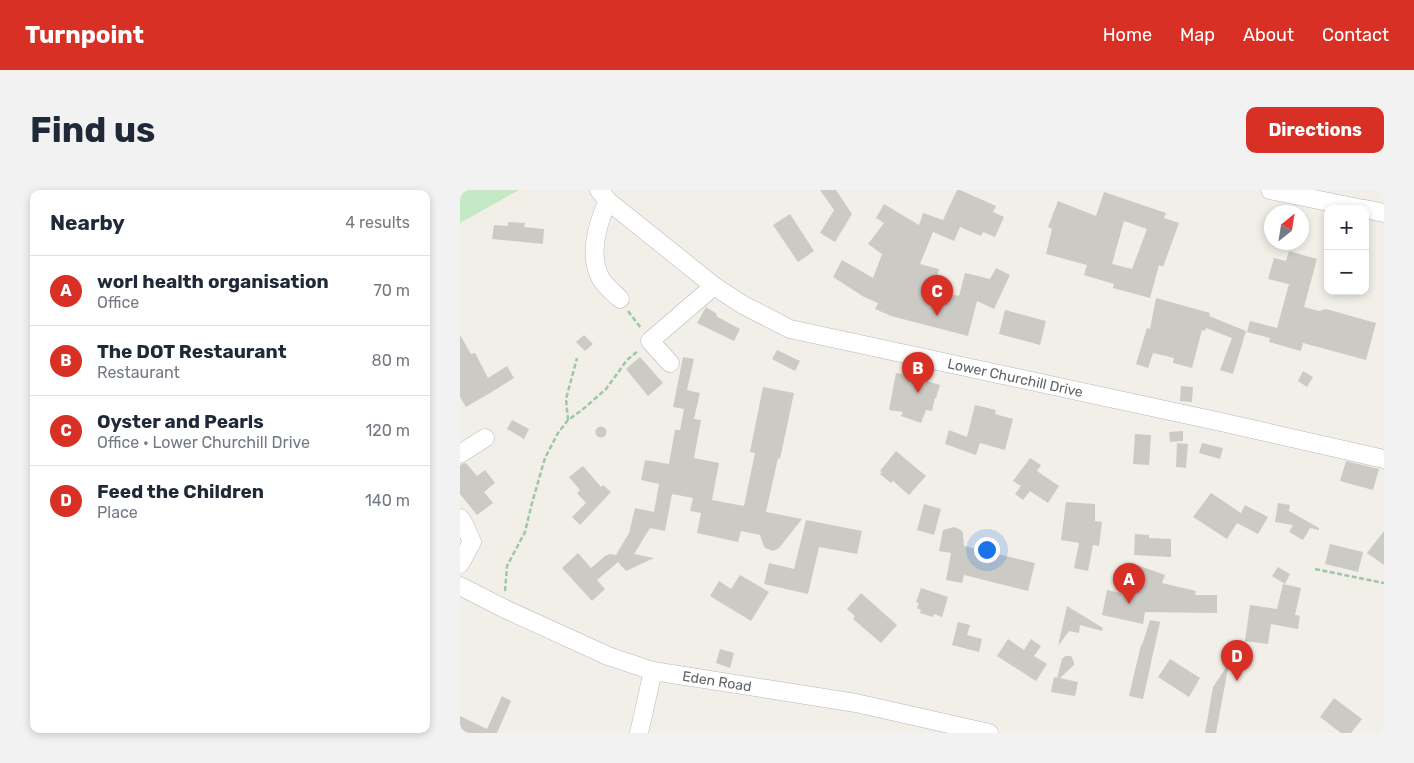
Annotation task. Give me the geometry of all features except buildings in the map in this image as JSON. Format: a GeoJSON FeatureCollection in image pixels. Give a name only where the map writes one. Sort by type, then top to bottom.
{"type":"FeatureCollection","features":[{"type":"Feature","properties":{"kind":"street"},"geometry":{"type":"LineString","coordinates":[[1270,190],[1344,205]]}},
{"type":"Feature","properties":{"kind":"street"},"geometry":{"type":"LineString","coordinates":[[604,195],[603,212],[594,254],[602,279],[620,299]]}},
{"type":"Feature","properties":{"kind":"street","name":"Lower Churchill Drive"},"geometry":{"type":"LineString","coordinates":[[604,195],[714,286],[742,305],[790,328],[1384,459]]}},
{"type":"Feature","properties":{"kind":"street"},"geometry":{"type":"LineString","coordinates":[[1369,210],[1384,213]]}},
{"type":"Feature","properties":{"kind":"street"},"geometry":{"type":"LineString","coordinates":[[670,363],[650,341],[714,286]]}},
{"type":"Feature","properties":{"kind":"street"},"geometry":{"type":"LineString","coordinates":[[460,454],[485,438]]}},
{"type":"Feature","properties":{"kind":"street"},"geometry":{"type":"LineString","coordinates":[[460,518],[472,542],[460,564]]}},
{"type":"Feature","properties":{"kind":"street","name":"Eden Road"},"geometry":{"type":"LineString","coordinates":[[460,586],[503,608],[608,656],[653,671],[856,703],[989,733]]}},
{"type":"Feature","properties":{"kind":"street"},"geometry":{"type":"LineString","coordinates":[[638,733],[653,671]]}},
{"type":"Feature","properties":{"kind":"path"},"geometry":{"type":"LineString","coordinates":[[503,608],[507,566],[525,532],[546,458],[558,433],[568,420],[606,389],[627,360],[650,341],[620,299]]}},
{"type":"Feature","properties":{"kind":"path"},"geometry":{"type":"LineString","coordinates":[[568,420],[566,400],[577,358]]}},
{"type":"Feature","properties":{"kind":"path"},"geometry":{"type":"LineString","coordinates":[[1315,569],[1384,583]]}},
{"type":"Feature","properties":{"kind":"green space"},"geometry":{"type":"Polygon","coordinates":[[[460,190],[519,190],[460,223],[460,190]]]}},
{"type":"Feature","properties":{"kind":"place","name":"Oyster and Pearls"},"geometry":{"type":"Point","coordinates":[937,316]}},
{"type":"Feature","properties":{"kind":"place","name":"The DOT Restaurant"},"geometry":{"type":"Point","coordinates":[918,393]}},
{"type":"Feature","properties":{"kind":"place","name":"worl health organisation"},"geometry":{"type":"Point","coordinates":[1129,604]}},
{"type":"Feature","properties":{"kind":"place","name":"Feed the Children"},"geometry":{"type":"Point","coordinates":[1237,681]}}]}
